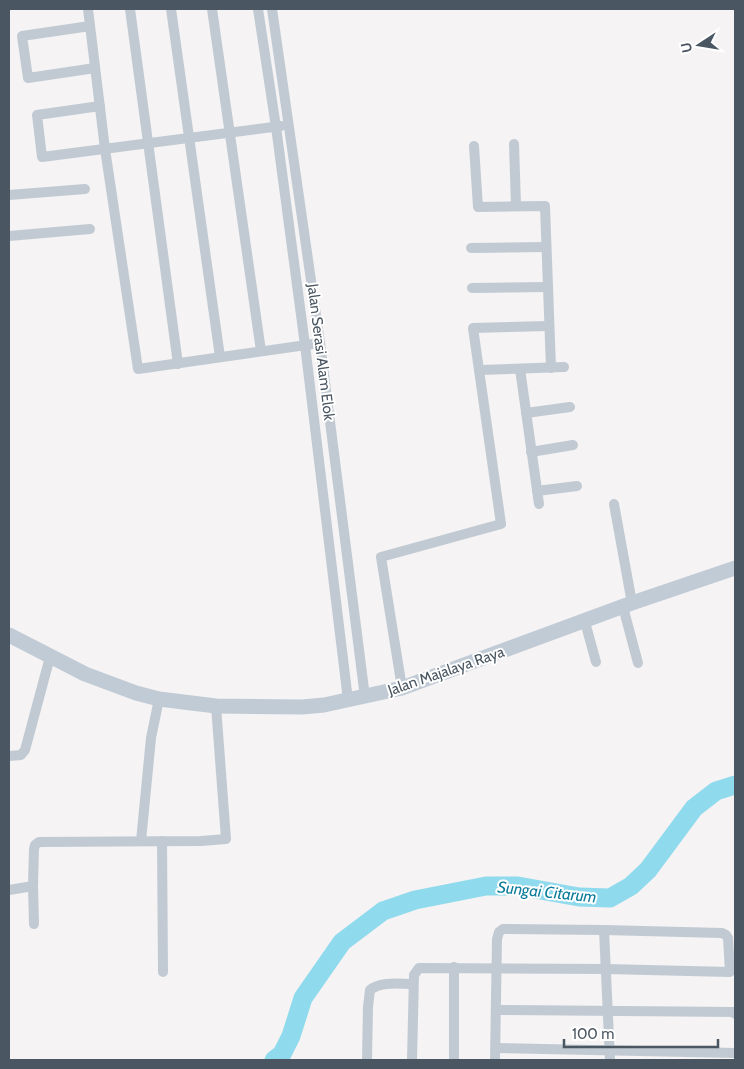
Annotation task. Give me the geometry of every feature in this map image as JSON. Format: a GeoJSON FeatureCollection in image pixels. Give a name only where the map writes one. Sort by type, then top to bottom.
{"type":"FeatureCollection","features":[{"type":"Feature","properties":{"kind":"street"},"geometry":{"type":"LineString","coordinates":[[88,9],[138,369],[320,343]]}},
{"type":"Feature","properties":{"kind":"street"},"geometry":{"type":"LineString","coordinates":[[130,9],[178,364]]}},
{"type":"Feature","properties":{"kind":"street"},"geometry":{"type":"LineString","coordinates":[[171,9],[220,357]]}},
{"type":"Feature","properties":{"kind":"street"},"geometry":{"type":"LineString","coordinates":[[212,9],[261,352]]}},
{"type":"Feature","properties":{"kind":"street","name":"Jalan Serasi Alam Elok"},"geometry":{"type":"LineString","coordinates":[[258,9],[305,345],[348,700]]}},
{"type":"Feature","properties":{"kind":"street","name":"Jalan Serasi Alam Elok"},"geometry":{"type":"LineString","coordinates":[[272,9],[320,343],[365,697]]}},
{"type":"Feature","properties":{"kind":"street"},"geometry":{"type":"LineString","coordinates":[[90,26],[22,36],[28,78],[95,68]]}},
{"type":"Feature","properties":{"kind":"street"},"geometry":{"type":"LineString","coordinates":[[100,106],[36,115],[42,157],[290,125]]}},
{"type":"Feature","properties":{"kind":"street"},"geometry":{"type":"LineString","coordinates":[[514,144],[516,206]]}},
{"type":"Feature","properties":{"kind":"street"},"geometry":{"type":"LineString","coordinates":[[474,146],[478,207],[545,206],[551,368]]}},
{"type":"Feature","properties":{"kind":"street"},"geometry":{"type":"LineString","coordinates":[[9,194],[84,189]]}},
{"type":"Feature","properties":{"kind":"street"},"geometry":{"type":"LineString","coordinates":[[9,236],[90,229]]}},
{"type":"Feature","properties":{"kind":"street"},"geometry":{"type":"LineString","coordinates":[[471,248],[546,247]]}},
{"type":"Feature","properties":{"kind":"street"},"geometry":{"type":"LineString","coordinates":[[472,288],[548,287]]}},
{"type":"Feature","properties":{"kind":"street"},"geometry":{"type":"LineString","coordinates":[[402,688],[380,557],[501,524],[473,328],[549,326]]}},
{"type":"Feature","properties":{"kind":"street"},"geometry":{"type":"LineString","coordinates":[[479,370],[564,367]]}},
{"type":"Feature","properties":{"kind":"street"},"geometry":{"type":"LineString","coordinates":[[520,369],[539,504]]}},
{"type":"Feature","properties":{"kind":"street"},"geometry":{"type":"LineString","coordinates":[[526,413],[570,407]]}},
{"type":"Feature","properties":{"kind":"street"},"geometry":{"type":"LineString","coordinates":[[531,452],[573,445]]}},
{"type":"Feature","properties":{"kind":"street"},"geometry":{"type":"LineString","coordinates":[[537,492],[577,486]]}},
{"type":"Feature","properties":{"kind":"street"},"geometry":{"type":"LineString","coordinates":[[614,504],[638,663]]}},
{"type":"Feature","properties":{"kind":"street","name":"Jalan Majalaya Raya"},"geometry":{"type":"LineString","coordinates":[[9,635],[92,677],[159,699],[216,706],[302,707],[365,697],[402,688],[735,568]]}},
{"type":"Feature","properties":{"kind":"street"},"geometry":{"type":"LineString","coordinates":[[585,622],[596,662]]}},
{"type":"Feature","properties":{"kind":"street"},"geometry":{"type":"LineString","coordinates":[[343,658],[359,656]]}},
{"type":"Feature","properties":{"kind":"street"},"geometry":{"type":"LineString","coordinates":[[9,756],[21,755],[25,750],[50,657]]}},
{"type":"Feature","properties":{"kind":"street"},"geometry":{"type":"LineString","coordinates":[[141,840],[148,761],[159,699]]}},
{"type":"Feature","properties":{"kind":"street"},"geometry":{"type":"LineString","coordinates":[[34,924],[34,849],[38,842],[226,839],[216,706]]}},
{"type":"Feature","properties":{"kind":"street"},"geometry":{"type":"LineString","coordinates":[[162,841],[162,972]]}},
{"type":"Feature","properties":{"kind":"street"},"geometry":{"type":"LineString","coordinates":[[9,890],[33,886]]}},
{"type":"Feature","properties":{"kind":"street"},"geometry":{"type":"LineString","coordinates":[[412,1060],[413,984],[414,975],[419,968],[497,968],[606,969],[730,972],[728,938],[722,933],[503,929],[499,932],[497,939],[497,968],[496,1010],[496,1048],[495,1060]]}},
{"type":"Feature","properties":{"kind":"street"},"geometry":{"type":"LineString","coordinates":[[604,930],[610,1055]]}},
{"type":"Feature","properties":{"kind":"street"},"geometry":{"type":"LineString","coordinates":[[454,968],[454,1060]]}},
{"type":"Feature","properties":{"kind":"street"},"geometry":{"type":"LineString","coordinates":[[367,1060],[370,990],[383,984],[413,984]]}},
{"type":"Feature","properties":{"kind":"street"},"geometry":{"type":"LineString","coordinates":[[496,1010],[735,1012],[735,1014]]}},
{"type":"Feature","properties":{"kind":"street"},"geometry":{"type":"LineString","coordinates":[[496,1048],[610,1055],[735,1053]]}},
{"type":"Feature","properties":{"kind":"waterway","name":"Sungai Citarum"},"geometry":{"type":"LineString","coordinates":[[274,1060],[282,1054],[291,1036],[303,998],[342,942],[383,911],[415,900],[486,886],[518,886],[579,897],[610,898],[631,886],[648,870],[694,808],[716,791],[735,785]]}}]}
